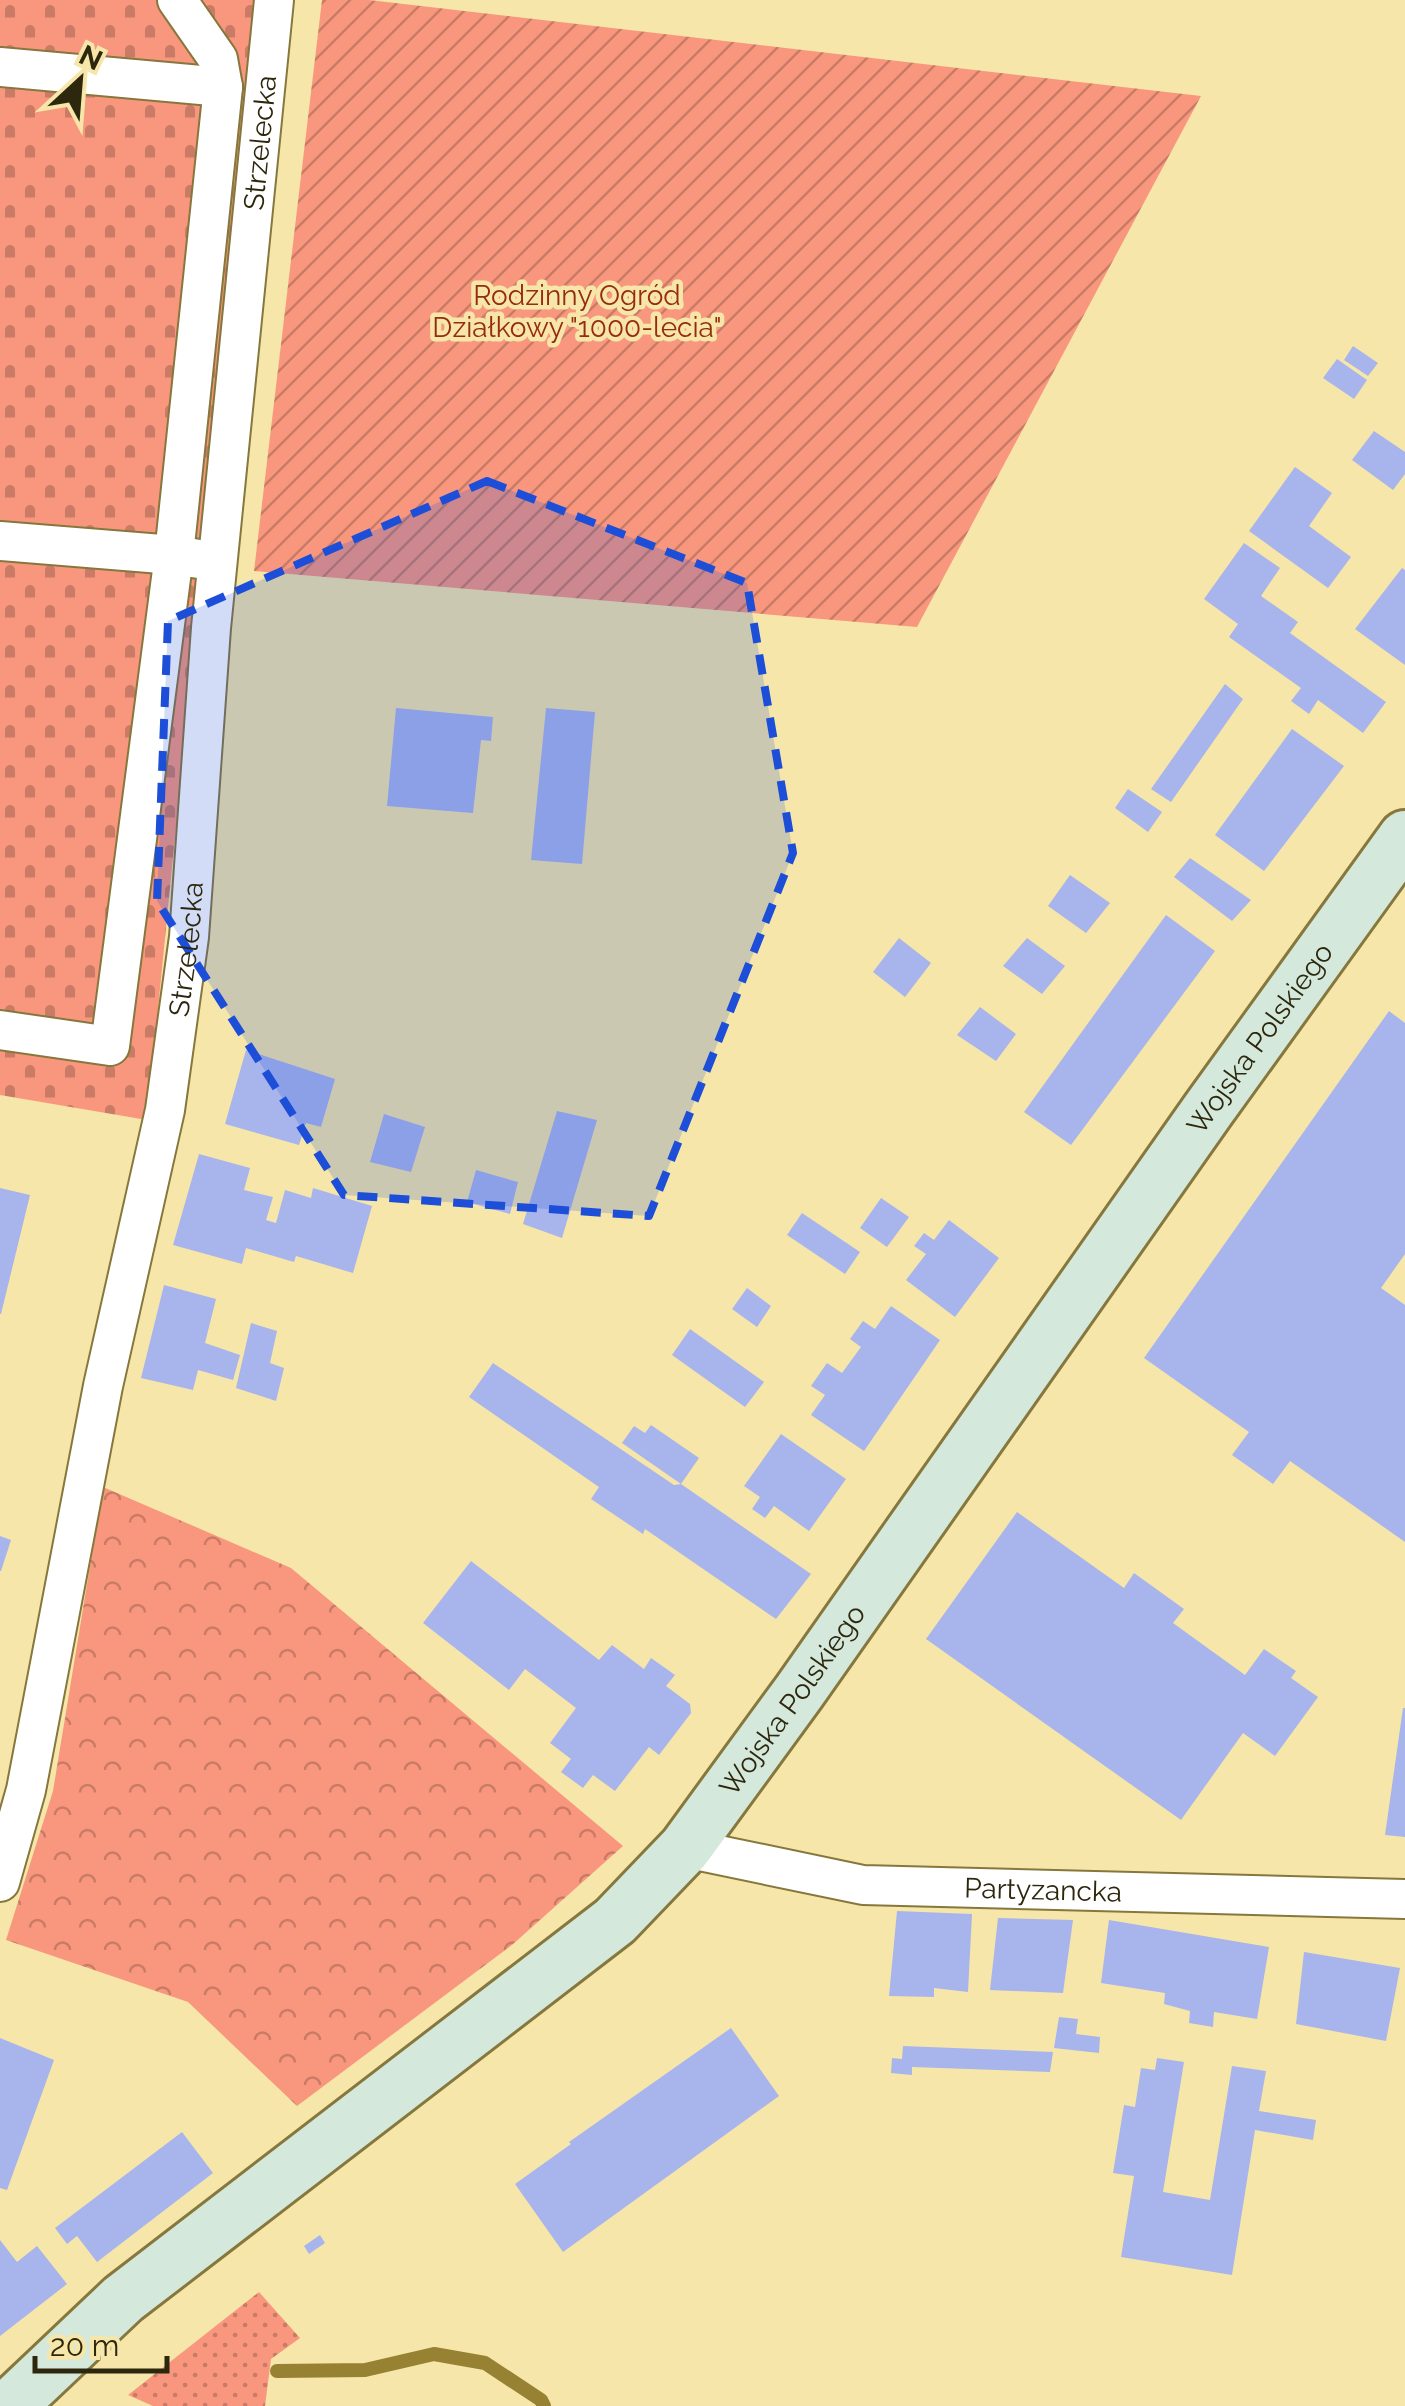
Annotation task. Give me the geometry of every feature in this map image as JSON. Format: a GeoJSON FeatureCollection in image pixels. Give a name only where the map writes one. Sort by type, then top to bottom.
{"type":"FeatureCollection","features":[{"type":"Feature","properties":{"kind":"street"},"geometry":{"type":"LineString","coordinates":[[0,1030],[110,1046],[174,555],[222,87],[218,60],[177,0]]}},
{"type":"Feature","properties":{"kind":"street","name":"Strzelecka"},"geometry":{"type":"LineString","coordinates":[[0,1882],[26,1790],[103,1386],[165,1110],[189,937],[218,562],[274,0]]}},
{"type":"Feature","properties":{"kind":"street"},"geometry":{"type":"LineString","coordinates":[[0,67],[222,87]]}},
{"type":"Feature","properties":{"kind":"street"},"geometry":{"type":"LineString","coordinates":[[0,542],[218,562]]}},
{"type":"Feature","properties":{"kind":"street","name":"Wojska Polskiego"},"geometry":{"type":"LineString","coordinates":[[10,2406],[123,2299],[615,1921],[685,1848],[800,1692],[1208,1110],[1405,837]]}},
{"type":"Feature","properties":{"kind":"street","name":"Partyzancka"},"geometry":{"type":"LineString","coordinates":[[685,1848],[863,1884],[1405,1900]]}},
{"type":"Feature","properties":{"kind":"highlighted area"},"geometry":{"type":"Polygon","coordinates":[[[487,481],[747,583],[793,853],[649,1216],[344,1195],[157,901],[168,621],[487,481]]]}},
{"type":"Feature","properties":{"kind":"green space"},"geometry":{"type":"Polygon","coordinates":[[[0,0],[258,0],[147,1120],[0,1095],[0,0]]]}},
{"type":"Feature","properties":{"kind":"green space","name":"Rodzinny Ogród Działkowy \"1000-lecia\""},"geometry":{"type":"Polygon","coordinates":[[[322,0],[369,0],[1201,96],[917,627],[254,571],[322,0]]]}},
{"type":"Feature","properties":{"kind":"green space"},"geometry":{"type":"Polygon","coordinates":[[[103,1487],[291,1568],[623,1846],[512,1945],[297,2106],[188,2002],[6,1940],[53,1791],[103,1487]]]}},
{"type":"Feature","properties":{"kind":"green space"},"geometry":{"type":"Polygon","coordinates":[[[259,2292],[300,2338],[271,2359],[265,2406],[153,2406],[128,2395],[259,2292]]]}},
{"type":"Feature","properties":{"kind":"building"},"geometry":{"type":"Polygon","coordinates":[[[1353,346],[1378,363],[1368,376],[1344,360],[1353,346]]]}},
{"type":"Feature","properties":{"kind":"building"},"geometry":{"type":"Polygon","coordinates":[[[1337,359],[1367,380],[1354,399],[1323,378],[1337,359]]]}},
{"type":"Feature","properties":{"kind":"building"},"geometry":{"type":"Polygon","coordinates":[[[1374,431],[1405,452],[1405,474],[1393,490],[1352,460],[1374,431]]]}},
{"type":"Feature","properties":{"kind":"building"},"geometry":{"type":"Polygon","coordinates":[[[1295,467],[1332,493],[1309,526],[1351,557],[1328,588],[1249,531],[1295,467]]]}},
{"type":"Feature","properties":{"kind":"building"},"geometry":{"type":"Polygon","coordinates":[[[1244,543],[1280,568],[1261,596],[1298,622],[1290,633],[1386,702],[1363,733],[1318,700],[1309,714],[1291,701],[1301,688],[1229,637],[1238,624],[1204,599],[1244,543]]]}},
{"type":"Feature","properties":{"kind":"building"},"geometry":{"type":"Polygon","coordinates":[[[1402,568],[1405,570],[1405,665],[1355,629],[1402,568]]]}},
{"type":"Feature","properties":{"kind":"building"},"geometry":{"type":"Polygon","coordinates":[[[1225,684],[1243,699],[1171,802],[1151,789],[1225,684]]]}},
{"type":"Feature","properties":{"kind":"building"},"geometry":{"type":"Polygon","coordinates":[[[396,708],[493,717],[491,741],[481,740],[473,813],[387,806],[396,708]]]}},
{"type":"Feature","properties":{"kind":"building"},"geometry":{"type":"Polygon","coordinates":[[[546,708],[595,712],[582,864],[531,860],[546,708]]]}},
{"type":"Feature","properties":{"kind":"building"},"geometry":{"type":"Polygon","coordinates":[[[1292,729],[1344,766],[1264,871],[1215,835],[1292,729]]]}},
{"type":"Feature","properties":{"kind":"building"},"geometry":{"type":"Polygon","coordinates":[[[1128,789],[1162,812],[1148,832],[1115,808],[1128,789]]]}},
{"type":"Feature","properties":{"kind":"building"},"geometry":{"type":"Polygon","coordinates":[[[1190,858],[1251,900],[1232,921],[1174,877],[1190,858]]]}},
{"type":"Feature","properties":{"kind":"building"},"geometry":{"type":"Polygon","coordinates":[[[1070,875],[1110,903],[1086,933],[1048,906],[1070,875]]]}},
{"type":"Feature","properties":{"kind":"building"},"geometry":{"type":"Polygon","coordinates":[[[1166,915],[1215,951],[1071,1145],[1024,1112],[1166,915]]]}},
{"type":"Feature","properties":{"kind":"building"},"geometry":{"type":"Polygon","coordinates":[[[899,938],[931,963],[905,997],[873,972],[899,938]]]}},
{"type":"Feature","properties":{"kind":"building"},"geometry":{"type":"Polygon","coordinates":[[[1027,938],[1065,966],[1042,994],[1003,966],[1027,938]]]}},
{"type":"Feature","properties":{"kind":"building"},"geometry":{"type":"Polygon","coordinates":[[[980,1007],[1016,1034],[996,1061],[957,1035],[980,1007]]]}},
{"type":"Feature","properties":{"kind":"building"},"geometry":{"type":"Polygon","coordinates":[[[1389,1011],[1405,1023],[1405,1254],[1381,1288],[1405,1305],[1405,1542],[1290,1461],[1273,1484],[1232,1455],[1249,1432],[1144,1358],[1389,1011]]]}},
{"type":"Feature","properties":{"kind":"building"},"geometry":{"type":"Polygon","coordinates":[[[246,1050],[335,1079],[321,1127],[306,1123],[299,1145],[225,1124],[246,1050]]]}},
{"type":"Feature","properties":{"kind":"building"},"geometry":{"type":"Polygon","coordinates":[[[557,1111],[597,1120],[562,1238],[523,1224],[557,1111]]]}},
{"type":"Feature","properties":{"kind":"building"},"geometry":{"type":"Polygon","coordinates":[[[384,1114],[425,1127],[411,1172],[370,1162],[384,1114]]]}},
{"type":"Feature","properties":{"kind":"building"},"geometry":{"type":"Polygon","coordinates":[[[199,1154],[250,1168],[244,1190],[273,1197],[266,1220],[276,1223],[285,1190],[311,1198],[313,1188],[372,1206],[353,1273],[296,1256],[294,1262],[246,1248],[242,1264],[173,1245],[199,1154]]]}},
{"type":"Feature","properties":{"kind":"building"},"geometry":{"type":"Polygon","coordinates":[[[476,1170],[518,1182],[510,1214],[467,1202],[476,1170]]]}},
{"type":"Feature","properties":{"kind":"building"},"geometry":{"type":"Polygon","coordinates":[[[0,1188],[30,1195],[1,1314],[0,1314],[0,1188]]]}},
{"type":"Feature","properties":{"kind":"building"},"geometry":{"type":"Polygon","coordinates":[[[881,1198],[909,1217],[887,1247],[860,1228],[881,1198]]]}},
{"type":"Feature","properties":{"kind":"building"},"geometry":{"type":"Polygon","coordinates":[[[802,1213],[860,1252],[845,1274],[787,1235],[802,1213]]]}},
{"type":"Feature","properties":{"kind":"building"},"geometry":{"type":"Polygon","coordinates":[[[949,1220],[999,1258],[955,1317],[906,1280],[926,1254],[914,1246],[924,1233],[934,1240],[949,1220]]]}},
{"type":"Feature","properties":{"kind":"building"},"geometry":{"type":"Polygon","coordinates":[[[164,1285],[216,1299],[205,1343],[240,1355],[233,1380],[198,1370],[193,1390],[141,1378],[164,1285]]]}},
{"type":"Feature","properties":{"kind":"building"},"geometry":{"type":"Polygon","coordinates":[[[747,1288],[771,1306],[757,1327],[732,1309],[747,1288]]]}},
{"type":"Feature","properties":{"kind":"building"},"geometry":{"type":"Polygon","coordinates":[[[891,1306],[940,1340],[864,1451],[811,1415],[825,1395],[811,1386],[827,1363],[842,1373],[861,1347],[850,1339],[863,1321],[875,1329],[891,1306]]]}},
{"type":"Feature","properties":{"kind":"building"},"geometry":{"type":"Polygon","coordinates":[[[251,1323],[277,1331],[270,1363],[284,1368],[276,1401],[236,1388],[251,1323]]]}},
{"type":"Feature","properties":{"kind":"building"},"geometry":{"type":"Polygon","coordinates":[[[690,1329],[764,1382],[745,1407],[672,1355],[690,1329]]]}},
{"type":"Feature","properties":{"kind":"building"},"geometry":{"type":"Polygon","coordinates":[[[493,1363],[674,1485],[681,1484],[811,1574],[776,1619],[645,1529],[643,1534],[591,1499],[599,1487],[469,1397],[493,1363]]]}},
{"type":"Feature","properties":{"kind":"building"},"geometry":{"type":"Polygon","coordinates":[[[651,1425],[699,1458],[681,1484],[622,1443],[634,1426],[645,1433],[651,1425]]]}},
{"type":"Feature","properties":{"kind":"building"},"geometry":{"type":"Polygon","coordinates":[[[781,1434],[846,1479],[809,1531],[774,1506],[765,1518],[752,1509],[760,1497],[744,1486],[781,1434]]]}},
{"type":"Feature","properties":{"kind":"building"},"geometry":{"type":"Polygon","coordinates":[[[1017,1512],[1124,1588],[1134,1573],[1184,1609],[1173,1623],[1245,1675],[1264,1649],[1296,1671],[1291,1678],[1318,1697],[1275,1756],[1243,1733],[1181,1820],[926,1639],[1017,1512]]]}},
{"type":"Feature","properties":{"kind":"building"},"geometry":{"type":"Polygon","coordinates":[[[0,1536],[11,1540],[1,1571],[0,1571],[0,1536]]]}},
{"type":"Feature","properties":{"kind":"building"},"geometry":{"type":"Polygon","coordinates":[[[471,1561],[599,1660],[612,1645],[644,1669],[651,1658],[675,1675],[666,1686],[690,1704],[691,1713],[659,1755],[649,1747],[615,1791],[593,1775],[583,1788],[561,1772],[571,1759],[550,1743],[576,1708],[525,1669],[509,1690],[423,1623],[471,1561]]]}},
{"type":"Feature","properties":{"kind":"building"},"geometry":{"type":"Polygon","coordinates":[[[1405,1708],[1405,1837],[1385,1835],[1405,1708]]]}},
{"type":"Feature","properties":{"kind":"building"},"geometry":{"type":"Polygon","coordinates":[[[897,1911],[972,1914],[968,1992],[934,1988],[934,1997],[889,1996],[897,1911]]]}},
{"type":"Feature","properties":{"kind":"building"},"geometry":{"type":"Polygon","coordinates":[[[998,1918],[1073,1920],[1063,1993],[990,1990],[998,1918]]]}},
{"type":"Feature","properties":{"kind":"building"},"geometry":{"type":"Polygon","coordinates":[[[1109,1920],[1269,1947],[1257,2019],[1214,2012],[1213,2027],[1189,2023],[1190,2011],[1164,2004],[1165,1993],[1101,1983],[1109,1920]]]}},
{"type":"Feature","properties":{"kind":"building"},"geometry":{"type":"Polygon","coordinates":[[[1304,1952],[1400,1968],[1386,2041],[1296,2024],[1304,1952]]]}},
{"type":"Feature","properties":{"kind":"building"},"geometry":{"type":"Polygon","coordinates":[[[1059,2017],[1078,2019],[1076,2034],[1100,2037],[1099,2053],[1054,2048],[1059,2017]]]}},
{"type":"Feature","properties":{"kind":"building"},"geometry":{"type":"Polygon","coordinates":[[[731,2028],[779,2096],[563,2252],[515,2184],[731,2028]]]}},
{"type":"Feature","properties":{"kind":"building"},"geometry":{"type":"Polygon","coordinates":[[[0,2038],[54,2060],[7,2190],[0,2188],[0,2038]]]}},
{"type":"Feature","properties":{"kind":"building"},"geometry":{"type":"Polygon","coordinates":[[[903,2046],[1053,2052],[1050,2072],[912,2067],[912,2075],[891,2073],[892,2058],[902,2059],[903,2046]]]}},
{"type":"Feature","properties":{"kind":"building"},"geometry":{"type":"Polygon","coordinates":[[[1157,2058],[1184,2062],[1163,2192],[1210,2200],[1232,2066],[1266,2071],[1259,2111],[1316,2120],[1313,2140],[1255,2130],[1232,2275],[1121,2257],[1134,2176],[1113,2173],[1124,2105],[1135,2107],[1141,2068],[1155,2070],[1157,2058]]]}},
{"type":"Feature","properties":{"kind":"building"},"geometry":{"type":"Polygon","coordinates":[[[182,2132],[213,2173],[97,2262],[77,2236],[67,2244],[55,2228],[182,2132]]]}},
{"type":"Feature","properties":{"kind":"building"},"geometry":{"type":"Polygon","coordinates":[[[320,2235],[325,2243],[309,2254],[304,2246],[320,2235]]]}},
{"type":"Feature","properties":{"kind":"building"},"geometry":{"type":"Polygon","coordinates":[[[0,2240],[17,2262],[37,2246],[67,2284],[0,2336],[0,2240]]]}},
{"type":"Feature","properties":{"kind":"waterway"},"geometry":{"type":"LineString","coordinates":[[277,2371],[365,2370],[434,2354],[485,2363],[541,2400],[544,2406]]}}]}
